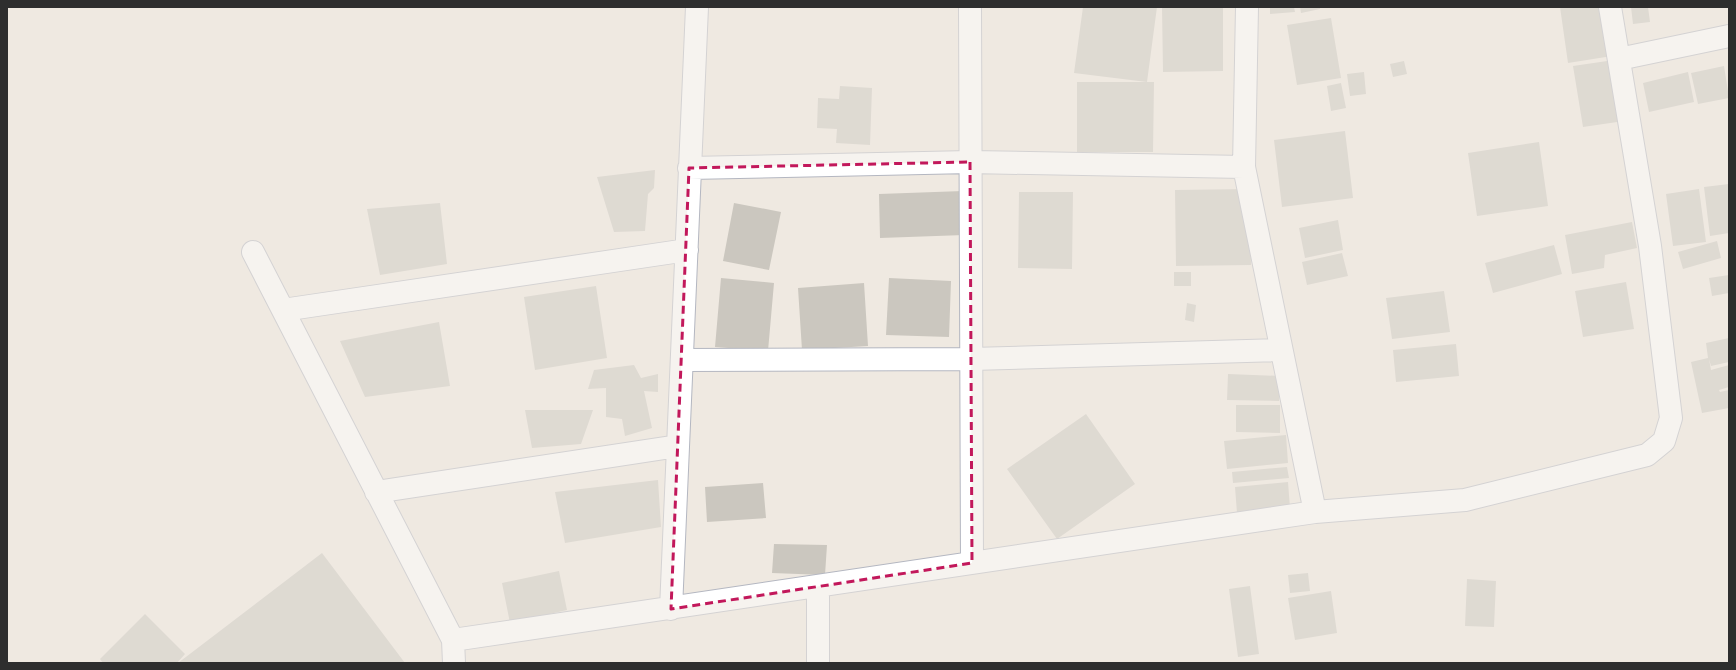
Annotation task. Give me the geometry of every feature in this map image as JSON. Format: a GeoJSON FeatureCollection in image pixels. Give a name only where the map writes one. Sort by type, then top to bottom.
{"type":"FeatureCollection","features":[{"type":"Feature","properties":{"kind":"street"},"geometry":{"type":"LineString","coordinates":[[671,609],[697,7]]}},
{"type":"Feature","properties":{"kind":"street"},"geometry":{"type":"LineString","coordinates":[[970,7],[972,563]]}},
{"type":"Feature","properties":{"kind":"street"},"geometry":{"type":"LineString","coordinates":[[1247,7],[1244,167],[1315,512]]}},
{"type":"Feature","properties":{"kind":"street"},"geometry":{"type":"LineString","coordinates":[[453,640],[671,609],[1315,512],[1465,500],[1647,455],[1664,441],[1671,418],[1668,383],[1650,246],[1610,7]]}},
{"type":"Feature","properties":{"kind":"street"},"geometry":{"type":"LineString","coordinates":[[1619,59],[1729,36]]}},
{"type":"Feature","properties":{"kind":"street"},"geometry":{"type":"LineString","coordinates":[[689,168],[970,162],[1244,167]]}},
{"type":"Feature","properties":{"kind":"street"},"geometry":{"type":"LineString","coordinates":[[283,310],[687,250]]}},
{"type":"Feature","properties":{"kind":"street"},"geometry":{"type":"LineString","coordinates":[[253,252],[453,640],[454,663]]}},
{"type":"Feature","properties":{"kind":"street"},"geometry":{"type":"LineString","coordinates":[[682,360],[971,359],[1282,350]]}},
{"type":"Feature","properties":{"kind":"street"},"geometry":{"type":"LineString","coordinates":[[376,492],[678,446]]}},
{"type":"Feature","properties":{"kind":"street"},"geometry":{"type":"LineString","coordinates":[[818,586],[818,663]]}},
{"type":"Feature","properties":{"kind":"highlighted area"},"geometry":{"type":"Polygon","coordinates":[[[970,162],[972,563],[671,609],[689,168],[970,162]]]}},
{"type":"Feature","properties":{"kind":"building"},"geometry":{"type":"Polygon","coordinates":[[[1083,7],[1157,7],[1147,82],[1074,73],[1083,7]]]}},
{"type":"Feature","properties":{"kind":"building"},"geometry":{"type":"Polygon","coordinates":[[[1162,7],[1223,7],[1223,71],[1163,72],[1162,7]]]}},
{"type":"Feature","properties":{"kind":"building"},"geometry":{"type":"Polygon","coordinates":[[[1270,7],[1294,7],[1295,12],[1270,14],[1270,7]]]}},
{"type":"Feature","properties":{"kind":"building"},"geometry":{"type":"Polygon","coordinates":[[[1300,7],[1320,7],[1320,9],[1301,13],[1300,7]]]}},
{"type":"Feature","properties":{"kind":"building"},"geometry":{"type":"Polygon","coordinates":[[[1560,7],[1605,7],[1612,56],[1568,63],[1560,7]]]}},
{"type":"Feature","properties":{"kind":"building"},"geometry":{"type":"Polygon","coordinates":[[[1631,7],[1648,7],[1650,22],[1633,24],[1631,7]]]}},
{"type":"Feature","properties":{"kind":"building"},"geometry":{"type":"Polygon","coordinates":[[[1331,18],[1341,78],[1297,85],[1287,25],[1331,18]]]}},
{"type":"Feature","properties":{"kind":"building"},"geometry":{"type":"Polygon","coordinates":[[[1614,60],[1624,121],[1583,127],[1573,66],[1614,60]]]}},
{"type":"Feature","properties":{"kind":"building"},"geometry":{"type":"Polygon","coordinates":[[[1404,61],[1407,74],[1393,77],[1390,64],[1404,61]]]}},
{"type":"Feature","properties":{"kind":"building"},"geometry":{"type":"Polygon","coordinates":[[[1724,66],[1729,98],[1698,104],[1691,73],[1724,66]]]}},
{"type":"Feature","properties":{"kind":"building"},"geometry":{"type":"Polygon","coordinates":[[[1364,72],[1366,94],[1350,96],[1347,74],[1364,72]]]}},
{"type":"Feature","properties":{"kind":"building"},"geometry":{"type":"Polygon","coordinates":[[[1688,72],[1694,102],[1649,112],[1643,83],[1688,72]]]}},
{"type":"Feature","properties":{"kind":"building"},"geometry":{"type":"Polygon","coordinates":[[[1077,82],[1154,82],[1153,152],[1077,152],[1077,82]]]}},
{"type":"Feature","properties":{"kind":"building"},"geometry":{"type":"Polygon","coordinates":[[[1341,83],[1346,108],[1331,111],[1327,86],[1341,83]]]}},
{"type":"Feature","properties":{"kind":"building"},"geometry":{"type":"Polygon","coordinates":[[[840,86],[872,88],[870,145],[836,143],[837,129],[817,128],[818,98],[839,99],[840,86]]]}},
{"type":"Feature","properties":{"kind":"building"},"geometry":{"type":"Polygon","coordinates":[[[1345,131],[1353,198],[1282,207],[1274,140],[1345,131]]]}},
{"type":"Feature","properties":{"kind":"building"},"geometry":{"type":"Polygon","coordinates":[[[1539,142],[1548,206],[1477,216],[1468,153],[1539,142]]]}},
{"type":"Feature","properties":{"kind":"building"},"geometry":{"type":"Polygon","coordinates":[[[655,170],[654,188],[648,194],[645,231],[614,232],[597,177],[655,170]]]}},
{"type":"Feature","properties":{"kind":"building"},"geometry":{"type":"Polygon","coordinates":[[[1729,184],[1729,233],[1710,236],[1704,187],[1729,184]]]}},
{"type":"Feature","properties":{"kind":"building"},"geometry":{"type":"Polygon","coordinates":[[[1249,189],[1251,265],[1176,266],[1175,190],[1249,189]]]}},
{"type":"Feature","properties":{"kind":"building"},"geometry":{"type":"Polygon","coordinates":[[[1699,189],[1706,242],[1673,246],[1666,194],[1699,189]]]}},
{"type":"Feature","properties":{"kind":"building"},"geometry":{"type":"Polygon","coordinates":[[[963,191],[964,235],[880,238],[879,194],[963,191]]]}},
{"type":"Feature","properties":{"kind":"building"},"geometry":{"type":"Polygon","coordinates":[[[1019,192],[1073,192],[1072,269],[1018,268],[1019,192]]]}},
{"type":"Feature","properties":{"kind":"building"},"geometry":{"type":"Polygon","coordinates":[[[440,203],[447,264],[380,275],[367,209],[440,203]]]}},
{"type":"Feature","properties":{"kind":"building"},"geometry":{"type":"Polygon","coordinates":[[[734,203],[781,212],[769,270],[723,261],[734,203]]]}},
{"type":"Feature","properties":{"kind":"building"},"geometry":{"type":"Polygon","coordinates":[[[1338,220],[1343,250],[1305,258],[1299,228],[1338,220]]]}},
{"type":"Feature","properties":{"kind":"building"},"geometry":{"type":"Polygon","coordinates":[[[1632,222],[1637,248],[1605,255],[1604,268],[1572,274],[1565,235],[1632,222]]]}},
{"type":"Feature","properties":{"kind":"building"},"geometry":{"type":"Polygon","coordinates":[[[1717,241],[1721,258],[1683,269],[1678,252],[1717,241]]]}},
{"type":"Feature","properties":{"kind":"building"},"geometry":{"type":"Polygon","coordinates":[[[1554,245],[1562,274],[1493,293],[1485,263],[1554,245]]]}},
{"type":"Feature","properties":{"kind":"building"},"geometry":{"type":"Polygon","coordinates":[[[1342,253],[1348,276],[1307,285],[1302,262],[1342,253]]]}},
{"type":"Feature","properties":{"kind":"building"},"geometry":{"type":"Polygon","coordinates":[[[1174,272],[1191,272],[1191,286],[1174,286],[1174,272]]]}},
{"type":"Feature","properties":{"kind":"building"},"geometry":{"type":"Polygon","coordinates":[[[1729,275],[1729,293],[1712,296],[1709,278],[1729,275]]]}},
{"type":"Feature","properties":{"kind":"building"},"geometry":{"type":"Polygon","coordinates":[[[721,278],[774,283],[768,351],[715,347],[721,278]]]}},
{"type":"Feature","properties":{"kind":"building"},"geometry":{"type":"Polygon","coordinates":[[[889,278],[951,281],[949,337],[886,335],[889,278]]]}},
{"type":"Feature","properties":{"kind":"building"},"geometry":{"type":"Polygon","coordinates":[[[1626,282],[1634,329],[1583,337],[1575,291],[1626,282]]]}},
{"type":"Feature","properties":{"kind":"building"},"geometry":{"type":"Polygon","coordinates":[[[864,283],[868,346],[802,350],[798,288],[864,283]]]}},
{"type":"Feature","properties":{"kind":"building"},"geometry":{"type":"Polygon","coordinates":[[[596,286],[607,358],[535,370],[524,297],[596,286]]]}},
{"type":"Feature","properties":{"kind":"building"},"geometry":{"type":"Polygon","coordinates":[[[1444,291],[1450,332],[1392,339],[1386,298],[1444,291]]]}},
{"type":"Feature","properties":{"kind":"building"},"geometry":{"type":"Polygon","coordinates":[[[1187,303],[1196,305],[1194,322],[1185,320],[1187,303]]]}},
{"type":"Feature","properties":{"kind":"building"},"geometry":{"type":"Polygon","coordinates":[[[439,322],[450,386],[365,397],[340,341],[439,322]]]}},
{"type":"Feature","properties":{"kind":"building"},"geometry":{"type":"Polygon","coordinates":[[[1729,338],[1729,362],[1711,366],[1709,359],[1711,370],[1729,365],[1729,387],[1719,390],[1720,392],[1729,390],[1729,408],[1702,413],[1691,362],[1708,358],[1706,343],[1729,338]]]}},
{"type":"Feature","properties":{"kind":"building"},"geometry":{"type":"Polygon","coordinates":[[[1456,344],[1459,376],[1396,382],[1393,350],[1456,344]]]}},
{"type":"Feature","properties":{"kind":"building"},"geometry":{"type":"Polygon","coordinates":[[[634,365],[641,378],[658,374],[658,392],[644,391],[652,428],[625,436],[622,419],[606,417],[606,388],[588,389],[594,370],[634,365]]]}},
{"type":"Feature","properties":{"kind":"building"},"geometry":{"type":"Polygon","coordinates":[[[1228,374],[1280,376],[1279,401],[1227,400],[1228,374]]]}},
{"type":"Feature","properties":{"kind":"building"},"geometry":{"type":"Polygon","coordinates":[[[1236,405],[1280,405],[1280,433],[1236,432],[1236,405]]]}},
{"type":"Feature","properties":{"kind":"building"},"geometry":{"type":"Polygon","coordinates":[[[525,410],[593,410],[581,444],[532,448],[525,410]]]}},
{"type":"Feature","properties":{"kind":"building"},"geometry":{"type":"Polygon","coordinates":[[[1086,414],[1135,484],[1057,539],[1007,469],[1086,414]]]}},
{"type":"Feature","properties":{"kind":"building"},"geometry":{"type":"Polygon","coordinates":[[[1286,435],[1288,463],[1227,469],[1224,441],[1286,435]]]}},
{"type":"Feature","properties":{"kind":"building"},"geometry":{"type":"Polygon","coordinates":[[[1287,467],[1289,478],[1233,483],[1232,472],[1287,467]]]}},
{"type":"Feature","properties":{"kind":"building"},"geometry":{"type":"Polygon","coordinates":[[[658,480],[661,527],[565,543],[555,492],[658,480]]]}},
{"type":"Feature","properties":{"kind":"building"},"geometry":{"type":"Polygon","coordinates":[[[1288,482],[1290,508],[1237,513],[1235,487],[1288,482]]]}},
{"type":"Feature","properties":{"kind":"building"},"geometry":{"type":"Polygon","coordinates":[[[763,483],[766,518],[707,522],[705,487],[763,483]]]}},
{"type":"Feature","properties":{"kind":"building"},"geometry":{"type":"Polygon","coordinates":[[[774,544],[827,545],[825,575],[772,573],[774,544]]]}},
{"type":"Feature","properties":{"kind":"building"},"geometry":{"type":"Polygon","coordinates":[[[322,553],[405,663],[178,663],[322,553]]]}},
{"type":"Feature","properties":{"kind":"building"},"geometry":{"type":"Polygon","coordinates":[[[559,571],[567,610],[510,623],[502,583],[559,571]]]}},
{"type":"Feature","properties":{"kind":"building"},"geometry":{"type":"Polygon","coordinates":[[[1308,573],[1310,591],[1290,593],[1288,575],[1308,573]]]}},
{"type":"Feature","properties":{"kind":"building"},"geometry":{"type":"Polygon","coordinates":[[[1467,579],[1496,581],[1494,627],[1465,626],[1467,579]]]}},
{"type":"Feature","properties":{"kind":"building"},"geometry":{"type":"Polygon","coordinates":[[[1250,586],[1259,654],[1238,657],[1229,589],[1250,586]]]}},
{"type":"Feature","properties":{"kind":"building"},"geometry":{"type":"Polygon","coordinates":[[[1331,591],[1337,633],[1295,640],[1288,598],[1331,591]]]}},
{"type":"Feature","properties":{"kind":"building"},"geometry":{"type":"Polygon","coordinates":[[[145,614],[185,654],[177,663],[103,663],[100,659],[145,614]]]}}]}
